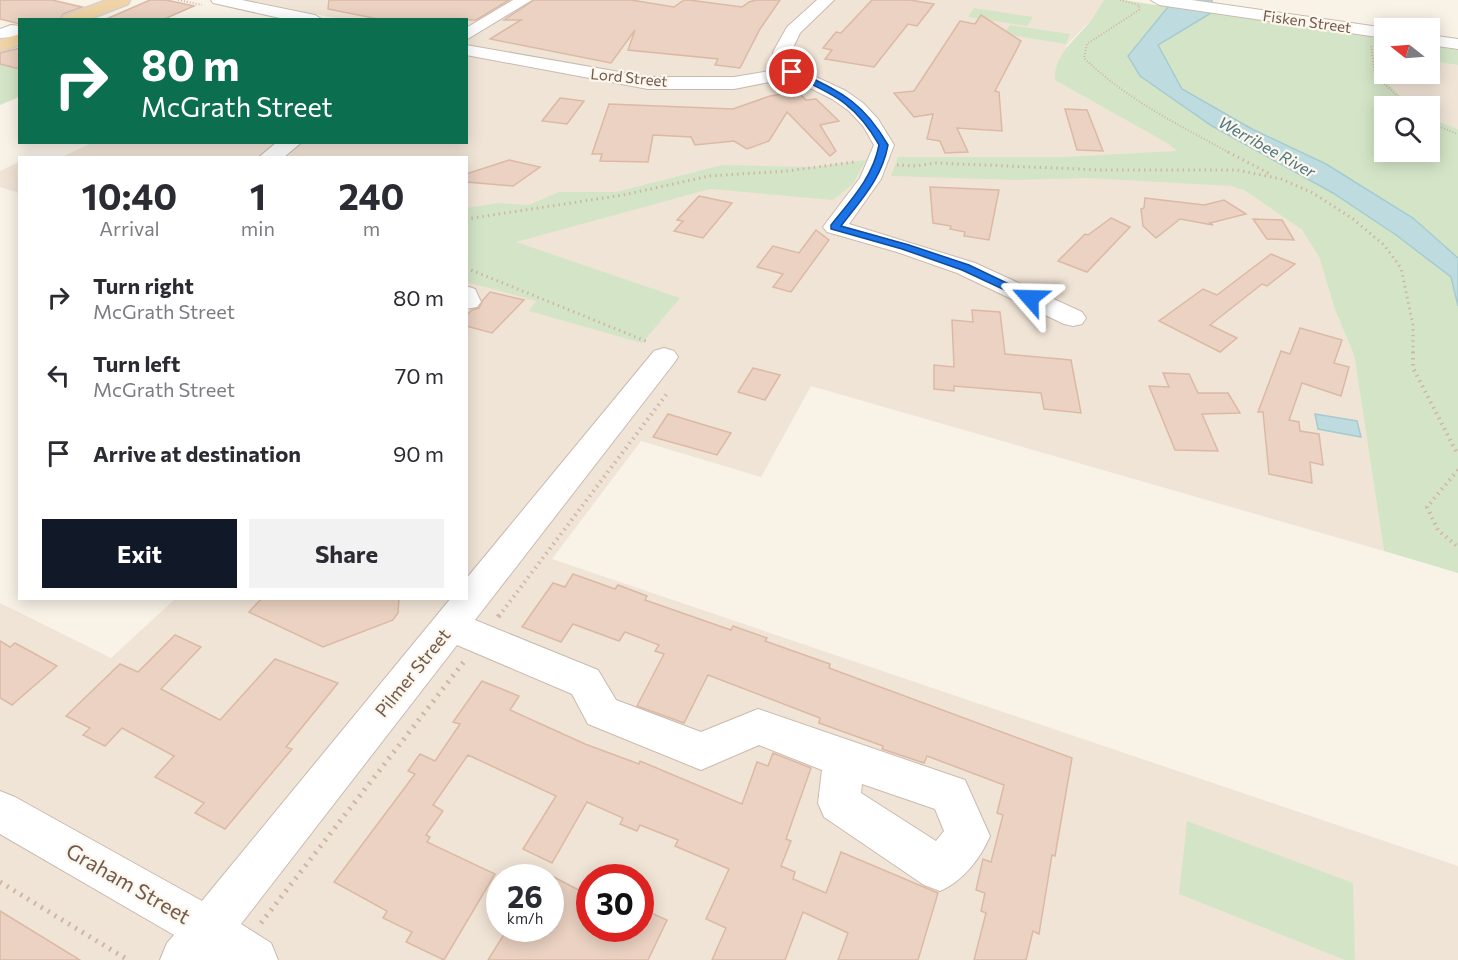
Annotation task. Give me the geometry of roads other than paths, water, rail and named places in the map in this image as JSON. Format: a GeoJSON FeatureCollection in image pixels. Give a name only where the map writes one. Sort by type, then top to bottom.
{"type":"FeatureCollection","features":[{"type":"Feature","properties":{"kind":"main road"},"geometry":{"type":"LineString","coordinates":[[75,18],[122,0]]}},
{"type":"Feature","properties":{"kind":"street"},"geometry":{"type":"LineString","coordinates":[[219,0],[305,18]]}},
{"type":"Feature","properties":{"kind":"street"},"geometry":{"type":"LineString","coordinates":[[826,0],[793,31],[782,52],[792,72],[840,95],[856,107],[871,123],[884,145],[881,160],[870,182],[835,227],[905,247],[966,268],[1072,318]]}},
{"type":"Feature","properties":{"kind":"street","name":"Fisken Street"},"geometry":{"type":"LineString","coordinates":[[1159,0],[1374,31]]}},
{"type":"Feature","properties":{"kind":"street"},"geometry":{"type":"LineString","coordinates":[[468,34],[519,1]]}},
{"type":"Feature","properties":{"kind":"street"},"geometry":{"type":"LineString","coordinates":[[1440,41],[1458,44]]}},
{"type":"Feature","properties":{"kind":"street","name":"Lord Street"},"geometry":{"type":"LineString","coordinates":[[468,50],[648,83],[734,83],[792,72]]}},
{"type":"Feature","properties":{"kind":"street"},"geometry":{"type":"LineString","coordinates":[[271,156],[289,144]]}},
{"type":"Feature","properties":{"kind":"street","name":"Pilmer Street"},"geometry":{"type":"LineString","coordinates":[[221,950],[466,633],[664,357]]}},
{"type":"Feature","properties":{"kind":"street"},"geometry":{"type":"LineString","coordinates":[[466,633],[585,682],[602,712],[701,751],[758,727],[844,759]]}},
{"type":"Feature","properties":{"kind":"street","name":"Graham Street"},"geometry":{"type":"LineString","coordinates":[[0,811],[221,950]]}},
{"type":"Feature","properties":{"kind":"water","name":"Werribee River"},"geometry":{"type":"Polygon","coordinates":[[[1177,0],[1212,0],[1211,13],[1158,45],[1182,89],[1252,129],[1326,164],[1413,218],[1458,258],[1458,306],[1451,277],[1396,235],[1333,193],[1212,126],[1140,76],[1128,56],[1168,7],[1177,0]]]}},
{"type":"Feature","properties":{"kind":"water"},"geometry":{"type":"Polygon","coordinates":[[[1315,414],[1357,421],[1361,437],[1318,429],[1315,414]]]}}]}
